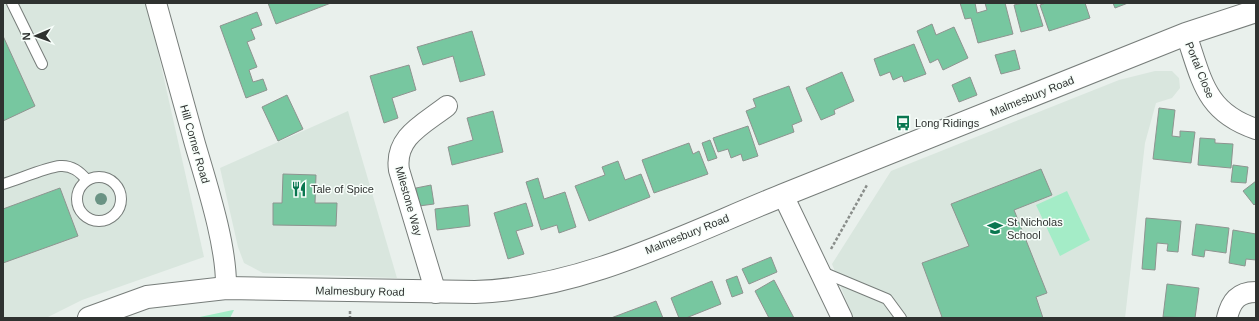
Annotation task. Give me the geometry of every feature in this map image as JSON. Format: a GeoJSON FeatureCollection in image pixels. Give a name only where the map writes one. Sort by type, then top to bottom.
{"type":"FeatureCollection","features":[{"type":"Feature","properties":{"kind":"main road","name":"Malmesbury Road"},"geometry":{"type":"LineString","coordinates":[[89,318],[147,297],[226,288],[436,293],[489,292],[549,283],[570,278],[603,268],[1186,34],[1256,11]]}},
{"type":"Feature","properties":{"kind":"street","name":"Hill Corner Road"},"geometry":{"type":"LineString","coordinates":[[156,3],[208,186],[222,247],[226,274],[226,288]]}},
{"type":"Feature","properties":{"kind":"street","name":"Portal Close"},"geometry":{"type":"LineString","coordinates":[[1186,34],[1206,89],[1216,106],[1234,120],[1256,130]]}},
{"type":"Feature","properties":{"kind":"street","name":"Milestone Way"},"geometry":{"type":"LineString","coordinates":[[436,293],[398,170],[398,154],[406,138],[448,106]]}},
{"type":"Feature","properties":{"kind":"street"},"geometry":{"type":"LineString","coordinates":[[783,195],[842,318]]}},
{"type":"Feature","properties":{"kind":"street"},"geometry":{"type":"LineString","coordinates":[[1227,318],[1236,297],[1244,293],[1256,292]]}},
{"type":"Feature","properties":{"kind":"lane"},"geometry":{"type":"LineString","coordinates":[[12,3],[42,64]]}},
{"type":"Feature","properties":{"kind":"lane"},"geometry":{"type":"LineString","coordinates":[[3,184],[60,166],[71,167],[80,172],[87,180]]}},
{"type":"Feature","properties":{"kind":"lane"},"geometry":{"type":"LineString","coordinates":[[101,176],[115,182],[122,196],[121,204],[114,216],[102,221],[95,221],[83,214],[77,200],[78,193],[87,180],[93,177],[101,176]]}},
{"type":"Feature","properties":{"kind":"lane"},"geometry":{"type":"LineString","coordinates":[[818,270],[887,299],[901,318]]}},
{"type":"Feature","properties":{"kind":"path"},"geometry":{"type":"LineString","coordinates":[[818,270],[884,155]]}},
{"type":"Feature","properties":{"kind":"shaded area"},"geometry":{"type":"Polygon","coordinates":[[[3,3],[147,3],[204,257],[82,300],[46,318],[3,318],[3,3]]]}},
{"type":"Feature","properties":{"kind":"shaded area","name":"St Nicholas School"},"geometry":{"type":"Polygon","coordinates":[[[1155,71],[1172,71],[1179,78],[1180,88],[1172,98],[1156,103],[1145,143],[1125,318],[853,318],[832,264],[891,171],[1119,80],[1155,71]]]}},
{"type":"Feature","properties":{"kind":"shaded area"},"geometry":{"type":"Polygon","coordinates":[[[348,111],[397,278],[263,273],[244,263],[238,247],[220,168],[348,111]]]}},
{"type":"Feature","properties":{"kind":"green space"},"geometry":{"type":"Polygon","coordinates":[[[1067,191],[1090,240],[1060,256],[1036,205],[1067,191]]]}},
{"type":"Feature","properties":{"kind":"green space"},"geometry":{"type":"Polygon","coordinates":[[[233,310],[230,318],[195,318],[233,310]]]}},
{"type":"Feature","properties":{"kind":"building"},"geometry":{"type":"Polygon","coordinates":[[[268,3],[331,3],[276,24],[268,3]]]}},
{"type":"Feature","properties":{"kind":"building"},"geometry":{"type":"Polygon","coordinates":[[[960,3],[975,3],[977,13],[987,10],[985,3],[1005,3],[1013,34],[978,43],[971,18],[965,19],[960,3]]]}},
{"type":"Feature","properties":{"kind":"building"},"geometry":{"type":"Polygon","coordinates":[[[1036,3],[1043,26],[1021,32],[1014,5],[1036,3]]]}},
{"type":"Feature","properties":{"kind":"building"},"geometry":{"type":"Polygon","coordinates":[[[1046,3],[1085,3],[1090,18],[1049,31],[1040,5],[1046,3]]]}},
{"type":"Feature","properties":{"kind":"building"},"geometry":{"type":"Polygon","coordinates":[[[1113,3],[1128,3],[1115,8],[1113,3]]]}},
{"type":"Feature","properties":{"kind":"building"},"geometry":{"type":"Polygon","coordinates":[[[257,12],[262,25],[251,29],[255,39],[247,42],[257,67],[249,70],[253,82],[263,79],[267,90],[246,98],[220,26],[257,12]]]}},
{"type":"Feature","properties":{"kind":"building"},"geometry":{"type":"Polygon","coordinates":[[[932,24],[936,35],[954,27],[968,58],[943,70],[938,59],[930,63],[917,31],[932,24]]]}},
{"type":"Feature","properties":{"kind":"building"},"geometry":{"type":"Polygon","coordinates":[[[472,31],[485,75],[460,82],[453,56],[423,65],[417,47],[472,31]]]}},
{"type":"Feature","properties":{"kind":"building"},"geometry":{"type":"Polygon","coordinates":[[[3,36],[35,106],[3,121],[3,36]]]}},
{"type":"Feature","properties":{"kind":"building"},"geometry":{"type":"Polygon","coordinates":[[[914,44],[926,74],[904,82],[902,76],[893,80],[890,72],[880,76],[874,59],[914,44]]]}},
{"type":"Feature","properties":{"kind":"building"},"geometry":{"type":"Polygon","coordinates":[[[1015,50],[1020,69],[1001,74],[995,55],[1015,50]]]}},
{"type":"Feature","properties":{"kind":"building"},"geometry":{"type":"Polygon","coordinates":[[[409,65],[416,90],[392,98],[398,118],[384,123],[370,76],[409,65]]]}},
{"type":"Feature","properties":{"kind":"building"},"geometry":{"type":"Polygon","coordinates":[[[842,72],[854,101],[834,110],[835,114],[821,120],[806,88],[842,72]]]}},
{"type":"Feature","properties":{"kind":"building"},"geometry":{"type":"Polygon","coordinates":[[[970,77],[977,95],[959,102],[952,85],[970,77]]]}},
{"type":"Feature","properties":{"kind":"building"},"geometry":{"type":"Polygon","coordinates":[[[789,86],[802,121],[792,125],[794,132],[759,145],[746,111],[756,107],[753,99],[789,86]]]}},
{"type":"Feature","properties":{"kind":"building"},"geometry":{"type":"Polygon","coordinates":[[[287,95],[303,129],[278,141],[262,107],[287,95]]]}},
{"type":"Feature","properties":{"kind":"building"},"geometry":{"type":"Polygon","coordinates":[[[1159,108],[1175,110],[1172,136],[1180,137],[1180,131],[1195,132],[1191,163],[1153,159],[1159,108]]]}},
{"type":"Feature","properties":{"kind":"building"},"geometry":{"type":"Polygon","coordinates":[[[493,111],[503,152],[452,165],[448,147],[473,140],[467,118],[493,111]]]}},
{"type":"Feature","properties":{"kind":"building"},"geometry":{"type":"Polygon","coordinates":[[[748,126],[758,156],[743,161],[741,154],[731,158],[728,149],[718,152],[713,138],[748,126]]]}},
{"type":"Feature","properties":{"kind":"building"},"geometry":{"type":"Polygon","coordinates":[[[1200,138],[1215,139],[1215,143],[1233,144],[1231,168],[1198,165],[1200,138]]]}},
{"type":"Feature","properties":{"kind":"building"},"geometry":{"type":"Polygon","coordinates":[[[710,140],[717,158],[708,161],[702,143],[710,140]]]}},
{"type":"Feature","properties":{"kind":"building"},"geometry":{"type":"Polygon","coordinates":[[[689,143],[693,154],[699,151],[708,174],[654,193],[642,160],[689,143]]]}},
{"type":"Feature","properties":{"kind":"building"},"geometry":{"type":"Polygon","coordinates":[[[618,161],[625,180],[641,174],[650,197],[589,221],[575,186],[605,175],[602,167],[618,161]]]}},
{"type":"Feature","properties":{"kind":"building"},"geometry":{"type":"Polygon","coordinates":[[[1233,165],[1248,167],[1246,183],[1231,182],[1233,165]]]}},
{"type":"Feature","properties":{"kind":"building"},"geometry":{"type":"Polygon","coordinates":[[[1041,169],[1052,195],[1014,210],[1047,293],[1036,297],[1043,318],[938,318],[942,317],[922,263],[969,246],[951,204],[1041,169]]]}},
{"type":"Feature","properties":{"kind":"building","name":"Tale of Spice"},"geometry":{"type":"Polygon","coordinates":[[[283,174],[316,175],[315,203],[337,203],[336,226],[273,225],[273,203],[282,203],[283,174]]]}},
{"type":"Feature","properties":{"kind":"building"},"geometry":{"type":"Polygon","coordinates":[[[538,178],[544,199],[565,192],[576,227],[559,233],[557,225],[541,230],[526,182],[538,178]]]}},
{"type":"Feature","properties":{"kind":"building"},"geometry":{"type":"Polygon","coordinates":[[[1256,181],[1256,203],[1254,205],[1243,191],[1256,181]]]}},
{"type":"Feature","properties":{"kind":"building"},"geometry":{"type":"Polygon","coordinates":[[[431,185],[434,204],[419,206],[416,188],[431,185]]]}},
{"type":"Feature","properties":{"kind":"building"},"geometry":{"type":"Polygon","coordinates":[[[60,188],[78,236],[3,263],[3,209],[60,188]]]}},
{"type":"Feature","properties":{"kind":"building"},"geometry":{"type":"Polygon","coordinates":[[[526,203],[533,226],[516,231],[524,254],[508,259],[494,213],[526,203]]]}},
{"type":"Feature","properties":{"kind":"building"},"geometry":{"type":"Polygon","coordinates":[[[468,205],[470,226],[437,230],[435,209],[468,205]]]}},
{"type":"Feature","properties":{"kind":"building"},"geometry":{"type":"Polygon","coordinates":[[[1146,218],[1181,221],[1178,252],[1167,251],[1168,244],[1157,243],[1155,270],[1142,269],[1146,218]]]}},
{"type":"Feature","properties":{"kind":"building"},"geometry":{"type":"Polygon","coordinates":[[[1196,224],[1229,228],[1226,253],[1205,250],[1204,257],[1192,255],[1196,224]]]}},
{"type":"Feature","properties":{"kind":"building"},"geometry":{"type":"Polygon","coordinates":[[[1233,230],[1256,234],[1256,260],[1246,259],[1245,266],[1229,263],[1233,230]]]}},
{"type":"Feature","properties":{"kind":"building"},"geometry":{"type":"Polygon","coordinates":[[[771,257],[777,272],[749,284],[742,269],[771,257]]]}},
{"type":"Feature","properties":{"kind":"building"},"geometry":{"type":"Polygon","coordinates":[[[737,276],[743,293],[732,297],[726,280],[737,276]]]}},
{"type":"Feature","properties":{"kind":"building"},"geometry":{"type":"Polygon","coordinates":[[[774,280],[794,318],[769,318],[755,291],[774,280]]]}},
{"type":"Feature","properties":{"kind":"building"},"geometry":{"type":"Polygon","coordinates":[[[712,281],[721,304],[686,318],[679,318],[671,298],[712,281]]]}},
{"type":"Feature","properties":{"kind":"building"},"geometry":{"type":"Polygon","coordinates":[[[1167,284],[1199,288],[1195,318],[1163,317],[1167,284]]]}},
{"type":"Feature","properties":{"kind":"building"},"geometry":{"type":"Polygon","coordinates":[[[656,301],[663,318],[611,318],[656,301]]]}},
{"type":"Feature","properties":{"kind":"place","name":"Long Ridings"},"geometry":{"type":"Point","coordinates":[903,123]}},
{"type":"Feature","properties":{"kind":"place","name":"Tale of Spice"},"geometry":{"type":"Point","coordinates":[299,189]}},
{"type":"Feature","properties":{"kind":"place","name":"St Nicholas School"},"geometry":{"type":"Point","coordinates":[995,228]}}]}
